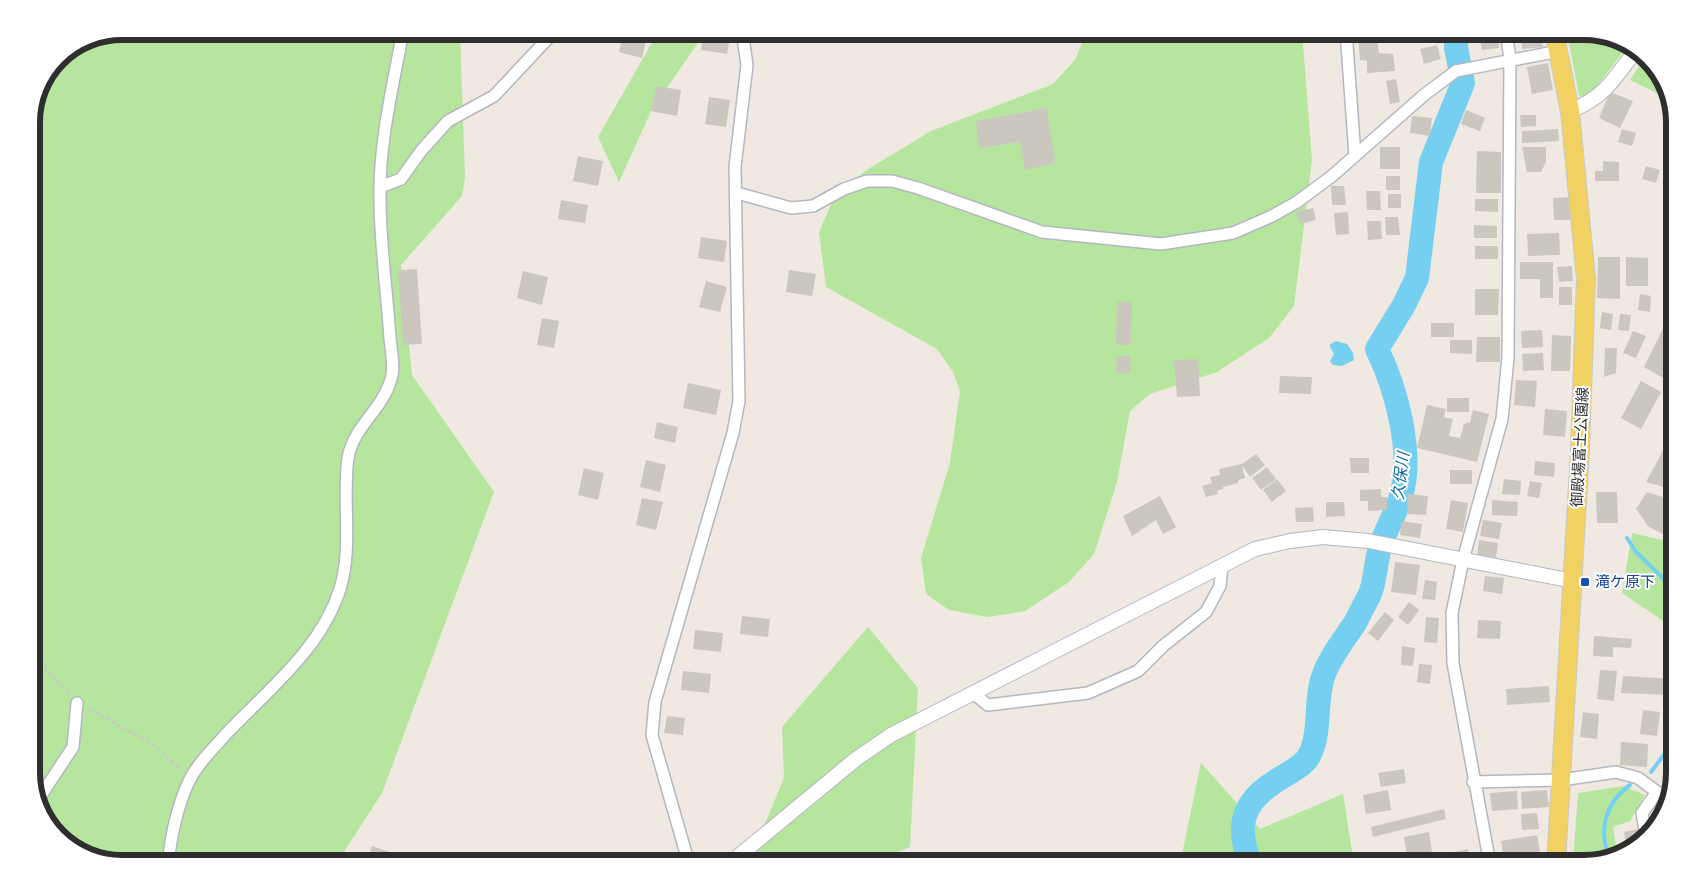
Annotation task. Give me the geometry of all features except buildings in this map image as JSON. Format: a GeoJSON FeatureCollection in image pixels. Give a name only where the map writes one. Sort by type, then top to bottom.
{"type":"FeatureCollection","features":[{"type":"Feature","properties":{"kind":"main road","name":"御殿場富士公園線"},"geometry":{"type":"LineString","coordinates":[[1556,40],[1570,111],[1586,279],[1586,321],[1573,581],[1557,855]]}},
{"type":"Feature","properties":{"kind":"street"},"geometry":{"type":"LineString","coordinates":[[169,855],[172,828],[190,779],[211,751],[253,705],[276,685],[310,646],[328,619],[340,590],[346,563],[348,458],[355,436],[379,405],[392,378],[380,162],[401,40]]}},
{"type":"Feature","properties":{"kind":"street"},"geometry":{"type":"LineString","coordinates":[[380,188],[401,179],[448,121],[494,96],[547,40]]}},
{"type":"Feature","properties":{"kind":"street"},"geometry":{"type":"LineString","coordinates":[[686,855],[652,735],[655,702],[734,434],[739,401],[736,167],[747,66],[743,40]]}},
{"type":"Feature","properties":{"kind":"street"},"geometry":{"type":"LineString","coordinates":[[1347,40],[1355,156]]}},
{"type":"Feature","properties":{"kind":"street"},"geometry":{"type":"LineString","coordinates":[[1488,855],[1473,782],[1453,663],[1452,613],[1463,560],[1502,419],[1508,358],[1510,59],[1507,40]]}},
{"type":"Feature","properties":{"kind":"street"},"geometry":{"type":"LineString","coordinates":[[736,193],[791,208],[813,206],[844,189],[867,182],[892,181],[918,188],[1042,232],[1161,244],[1233,233],[1272,216],[1297,202],[1355,156],[1424,95],[1455,72],[1510,59],[1559,51]]}},
{"type":"Feature","properties":{"kind":"street"},"geometry":{"type":"LineString","coordinates":[[1570,111],[1588,103],[1603,93],[1632,55]]}},
{"type":"Feature","properties":{"kind":"street"},"geometry":{"type":"LineString","coordinates":[[740,855],[856,759],[891,735],[1255,549],[1290,541],[1322,537],[1368,541],[1573,581]]}},
{"type":"Feature","properties":{"kind":"street"},"geometry":{"type":"LineString","coordinates":[[973,693],[988,705],[1088,693],[1138,671],[1163,646],[1206,612],[1220,586],[1222,566]]}},
{"type":"Feature","properties":{"kind":"street"},"geometry":{"type":"LineString","coordinates":[[43,793],[73,747],[78,703]]}},
{"type":"Feature","properties":{"kind":"street"},"geometry":{"type":"LineString","coordinates":[[1473,782],[1561,780],[1616,772],[1638,778],[1663,795]]}},
{"type":"Feature","properties":{"kind":"street"},"geometry":{"type":"LineString","coordinates":[[1645,828],[1642,813],[1657,792]]}},
{"type":"Feature","properties":{"kind":"path"},"geometry":{"type":"LineString","coordinates":[[40,662],[78,703],[155,746],[190,779]]}},
{"type":"Feature","properties":{"kind":"green space"},"geometry":{"type":"Polygon","coordinates":[[[122,40],[460,40],[465,178],[462,196],[401,265],[412,375],[494,492],[382,793],[342,855],[122,855],[95,851],[76,841],[60,827],[48,810],[44,800],[40,779],[40,116],[46,90],[54,76],[76,54],[90,46],[122,40]]]}},
{"type":"Feature","properties":{"kind":"green space"},"geometry":{"type":"Polygon","coordinates":[[[700,40],[651,111],[619,182],[598,137],[653,41],[700,40]]]}},
{"type":"Feature","properties":{"kind":"green space"},"geometry":{"type":"Polygon","coordinates":[[[1083,40],[1303,40],[1312,160],[1294,306],[1269,338],[1217,372],[1150,394],[1130,411],[1117,482],[1094,554],[1069,582],[1025,611],[988,617],[949,610],[926,594],[921,558],[950,463],[960,391],[953,372],[937,349],[826,287],[819,232],[833,200],[865,171],[931,131],[1053,84],[1075,60],[1083,40]]]}},
{"type":"Feature","properties":{"kind":"green space"},"geometry":{"type":"Polygon","coordinates":[[[1569,40],[1606,43],[1624,50],[1588,98],[1579,96],[1569,40]]]}},
{"type":"Feature","properties":{"kind":"green space"},"geometry":{"type":"Polygon","coordinates":[[[1641,63],[1658,85],[1662,96],[1630,80],[1641,63]]]}},
{"type":"Feature","properties":{"kind":"green space"},"geometry":{"type":"Polygon","coordinates":[[[1632,533],[1666,541],[1666,623],[1622,593],[1632,533]]]}},
{"type":"Feature","properties":{"kind":"green space"},"geometry":{"type":"Polygon","coordinates":[[[868,627],[918,688],[910,847],[891,855],[752,855],[784,778],[782,727],[868,627]]]}},
{"type":"Feature","properties":{"kind":"green space"},"geometry":{"type":"Polygon","coordinates":[[[1201,763],[1260,829],[1343,794],[1353,855],[1182,855],[1201,763]]]}},
{"type":"Feature","properties":{"kind":"green space"},"geometry":{"type":"Polygon","coordinates":[[[1623,786],[1645,795],[1630,821],[1613,827],[1616,849],[1595,854],[1574,855],[1578,793],[1623,786]]]}},
{"type":"Feature","properties":{"kind":"water"},"geometry":{"type":"Polygon","coordinates":[[[1336,341],[1347,344],[1353,353],[1354,360],[1342,366],[1333,365],[1330,361],[1334,354],[1329,345],[1336,341]]]}},
{"type":"Feature","properties":{"kind":"waterway","name":"久保川"},"geometry":{"type":"LineString","coordinates":[[1248,855],[1243,838],[1243,827],[1249,807],[1265,789],[1306,760],[1313,747],[1317,726],[1319,694],[1324,674],[1330,660],[1355,623],[1369,596],[1380,548],[1401,496],[1405,460],[1401,421],[1391,382],[1377,349],[1404,305],[1417,278],[1431,162],[1463,83],[1456,48],[1456,40]]}},
{"type":"Feature","properties":{"kind":"waterway"},"geometry":{"type":"LineString","coordinates":[[1627,538],[1636,552],[1666,581]]}},
{"type":"Feature","properties":{"kind":"waterway"},"geometry":{"type":"LineString","coordinates":[[1651,772],[1666,752]]}},
{"type":"Feature","properties":{"kind":"waterway"},"geometry":{"type":"LineString","coordinates":[[1608,851],[1604,836],[1606,817],[1615,800],[1630,785]]}},
{"type":"Feature","properties":{"kind":"place","name":"滝ケ原下"},"geometry":{"type":"Point","coordinates":[1585,582]}}]}
